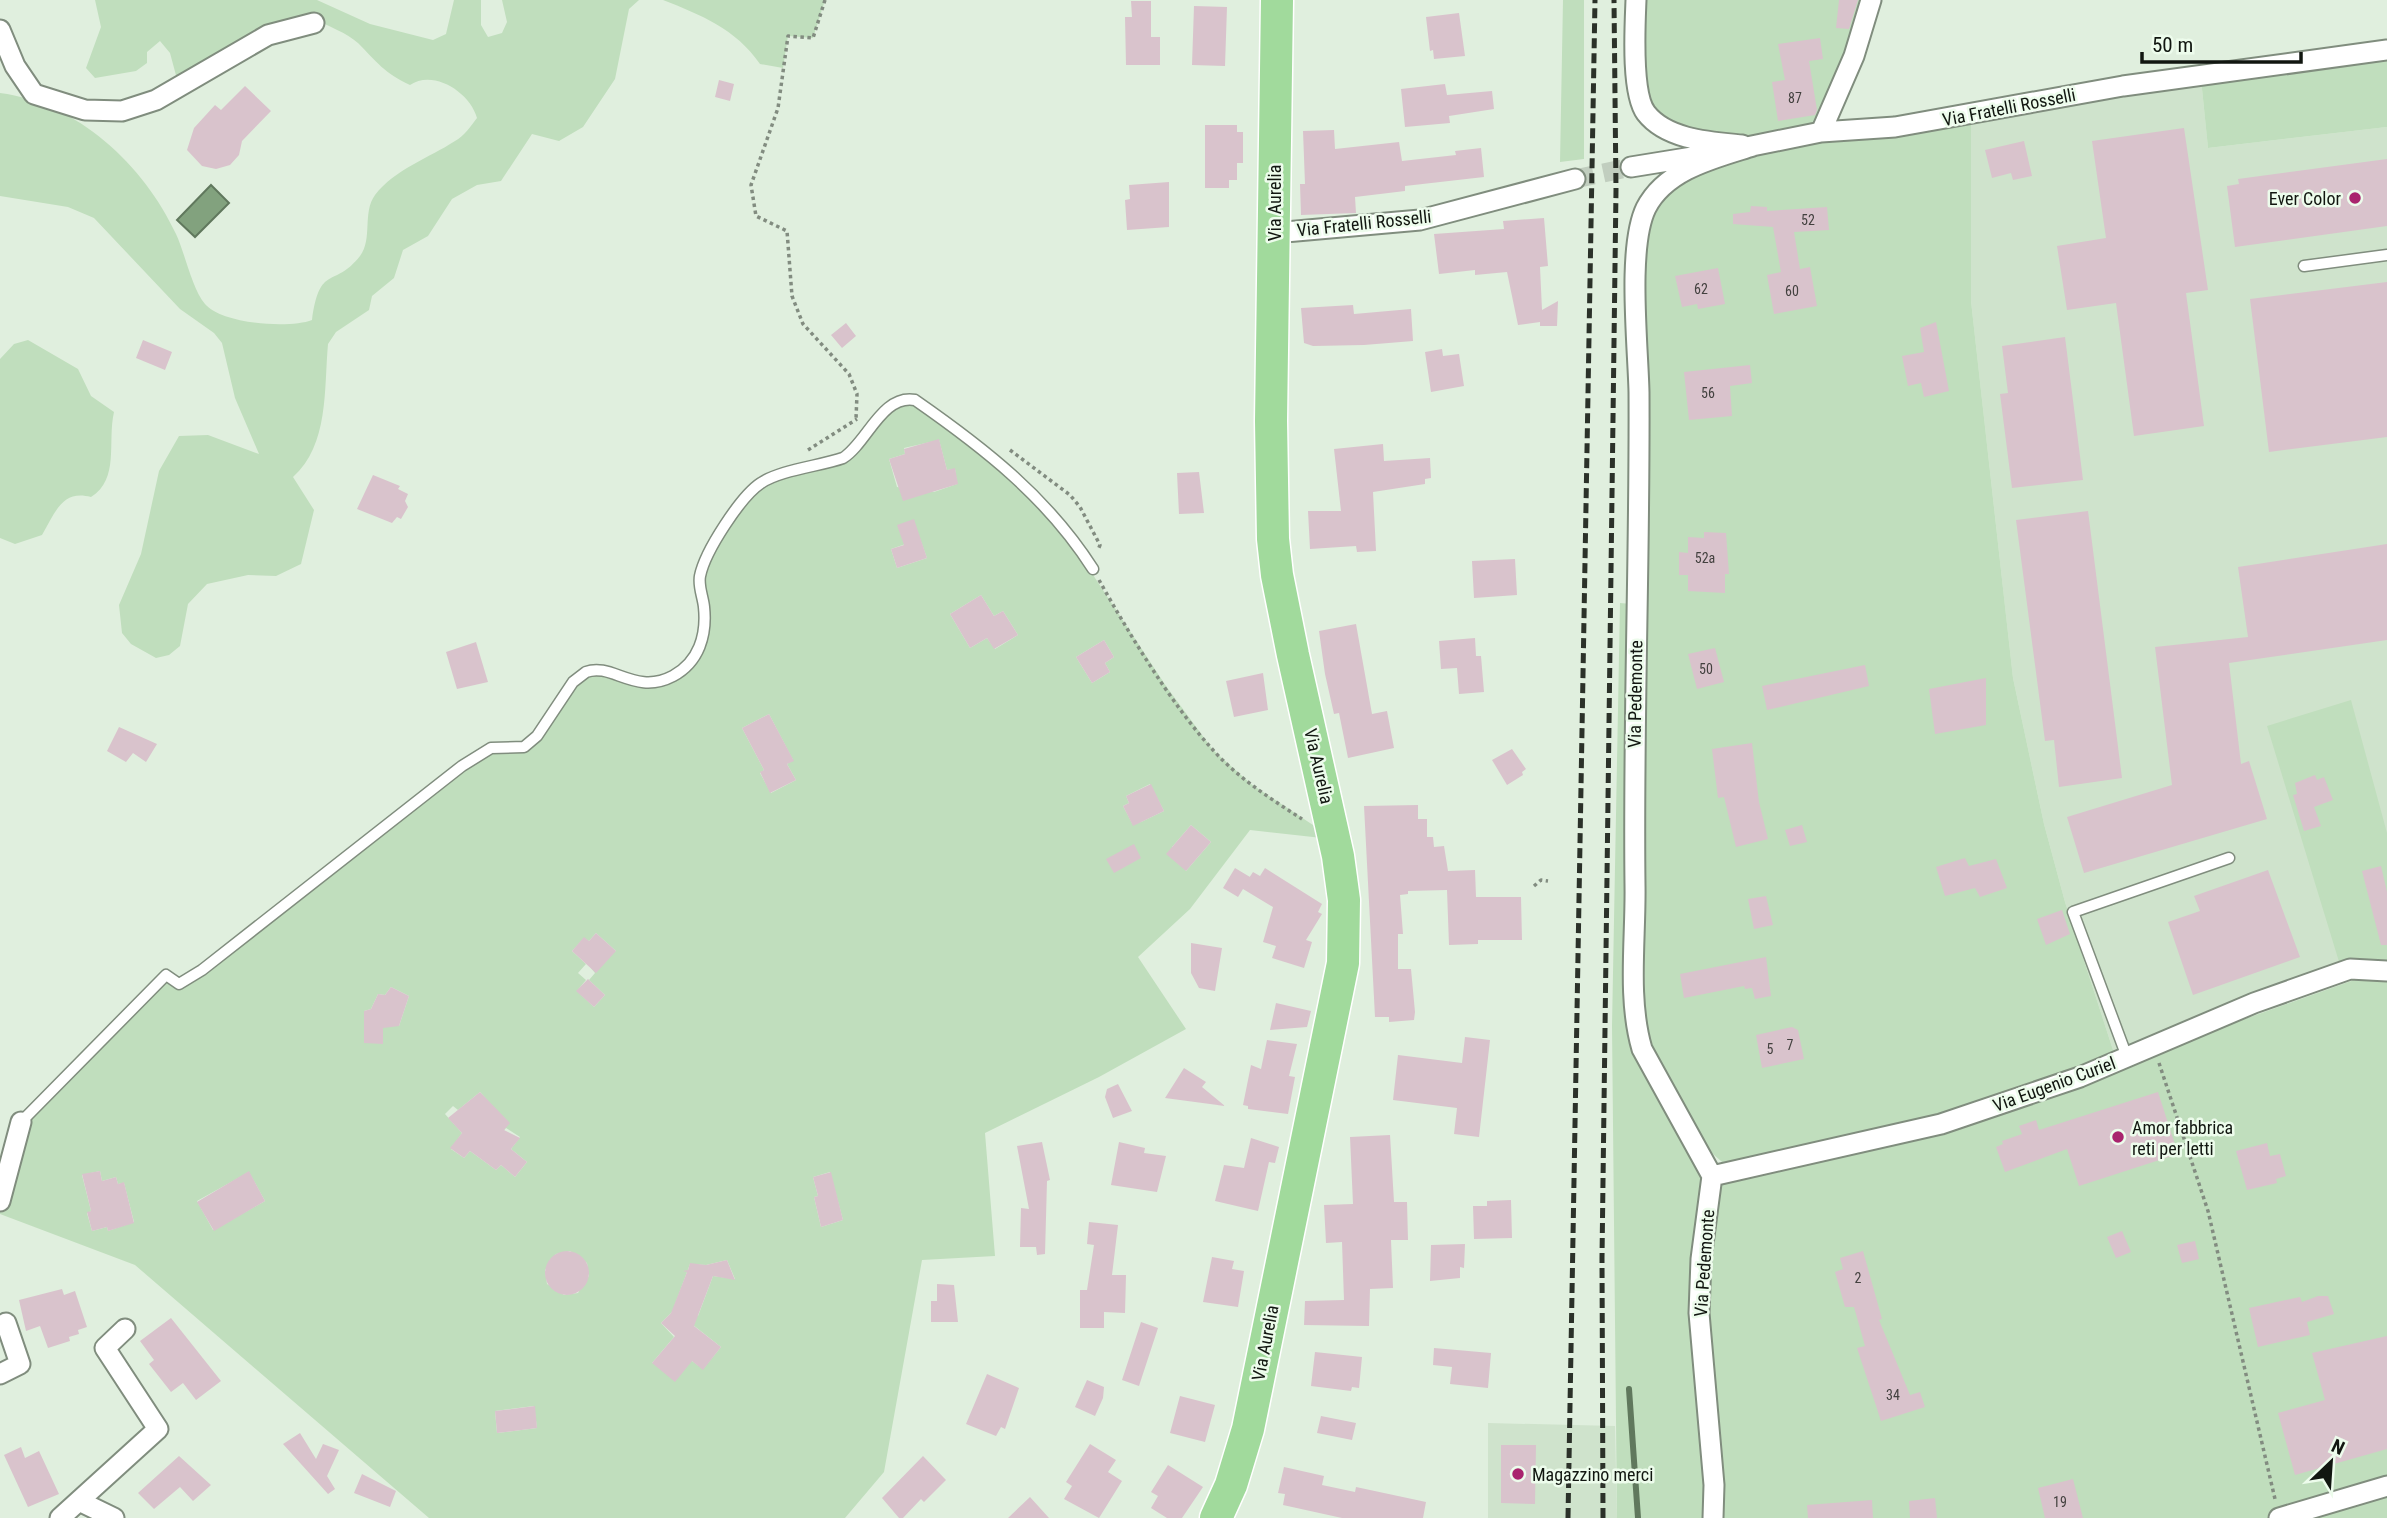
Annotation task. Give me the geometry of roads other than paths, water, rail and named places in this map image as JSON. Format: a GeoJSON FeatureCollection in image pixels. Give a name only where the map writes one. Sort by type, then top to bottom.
{"type":"FeatureCollection","features":[{"type":"Feature","properties":{"kind":"main road","name":"Via Aurelia"},"geometry":{"type":"LineString","coordinates":[[1216,1518],[1231,1485],[1248,1429],[1343,963],[1344,900],[1334,835],[1277,575],[1271,421],[1277,0]]}},
{"type":"Feature","properties":{"kind":"street"},"geometry":{"type":"LineString","coordinates":[[1636,0],[1639,92],[1645,112],[1661,125],[1702,142],[1753,146]]}},
{"type":"Feature","properties":{"kind":"street"},"geometry":{"type":"LineString","coordinates":[[1821,132],[1854,56],[1871,0]]}},
{"type":"Feature","properties":{"kind":"street"},"geometry":{"type":"LineString","coordinates":[[0,30],[11,59],[34,94],[85,110],[122,111],[156,100],[268,35],[314,23]]}},
{"type":"Feature","properties":{"kind":"street","name":"Via Fratelli Rosselli"},"geometry":{"type":"LineString","coordinates":[[1631,167],[1821,132],[1895,127],[2123,86],[2387,50]]}},
{"type":"Feature","properties":{"kind":"street","name":"Via Pedemonte"},"geometry":{"type":"LineString","coordinates":[[1713,1518],[1713,1472],[1699,1313],[1701,1259],[1712,1176],[1642,1049],[1637,1032],[1633,809],[1639,476],[1637,266],[1641,225],[1654,196],[1667,182],[1704,161],[1753,146]]}},
{"type":"Feature","properties":{"kind":"street","name":"Via Fratelli Rosselli"},"geometry":{"type":"LineString","coordinates":[[1274,233],[1420,220],[1575,178]]}},
{"type":"Feature","properties":{"kind":"street","name":"Via Eugenio Curiel"},"geometry":{"type":"LineString","coordinates":[[1712,1176],[1941,1124],[2080,1077],[2254,1003],[2350,969],[2387,971]]}},
{"type":"Feature","properties":{"kind":"street"},"geometry":{"type":"LineString","coordinates":[[0,1201],[21,1122]]}},
{"type":"Feature","properties":{"kind":"street"},"geometry":{"type":"LineString","coordinates":[[0,1374],[20,1364],[6,1323]]}},
{"type":"Feature","properties":{"kind":"street"},"geometry":{"type":"LineString","coordinates":[[60,1518],[158,1429],[105,1348],[125,1329]]}},
{"type":"Feature","properties":{"kind":"street"},"geometry":{"type":"LineString","coordinates":[[2279,1518],[2387,1486]]}},
{"type":"Feature","properties":{"kind":"street"},"geometry":{"type":"LineString","coordinates":[[79,1501],[114,1518]]}},
{"type":"Feature","properties":{"kind":"lane"},"geometry":{"type":"LineString","coordinates":[[2304,266],[2387,255]]}},
{"type":"Feature","properties":{"kind":"lane"},"geometry":{"type":"LineString","coordinates":[[21,1122],[166,975],[179,984],[202,970],[462,766],[491,748],[524,747],[537,736],[573,682],[586,672],[606,673],[641,684],[671,677],[688,665],[704,637],[700,576],[708,555],[750,490],[766,480],[843,458],[852,452],[892,403],[907,398],[915,400],[993,456],[1053,514],[1093,569]]}},
{"type":"Feature","properties":{"kind":"lane"},"geometry":{"type":"LineString","coordinates":[[2127,1057],[2073,912],[2229,858]]}},
{"type":"Feature","properties":{"kind":"waterway"},"geometry":{"type":"LineString","coordinates":[[1629,1389],[1638,1518]]}},
{"type":"Feature","properties":{"kind":"tunnel"},"geometry":{"type":"LineString","coordinates":[[1575,179],[1631,167]]}},
{"type":"Feature","properties":{"kind":"railway"},"geometry":{"type":"LineString","coordinates":[[1568,1518],[1595,0]]}},
{"type":"Feature","properties":{"kind":"railway"},"geometry":{"type":"LineString","coordinates":[[1603,1518],[1602,1258],[1616,190],[1614,0]]}},
{"type":"Feature","properties":{"kind":"place","name":"Ever Color"},"geometry":{"type":"Point","coordinates":[2355,198]}},
{"type":"Feature","properties":{"kind":"place","name":"Amor fabbrica reti per letti"},"geometry":{"type":"Point","coordinates":[2118,1137]}},
{"type":"Feature","properties":{"kind":"place","name":"Magazzino merci"},"geometry":{"type":"Point","coordinates":[1518,1474]}}]}
